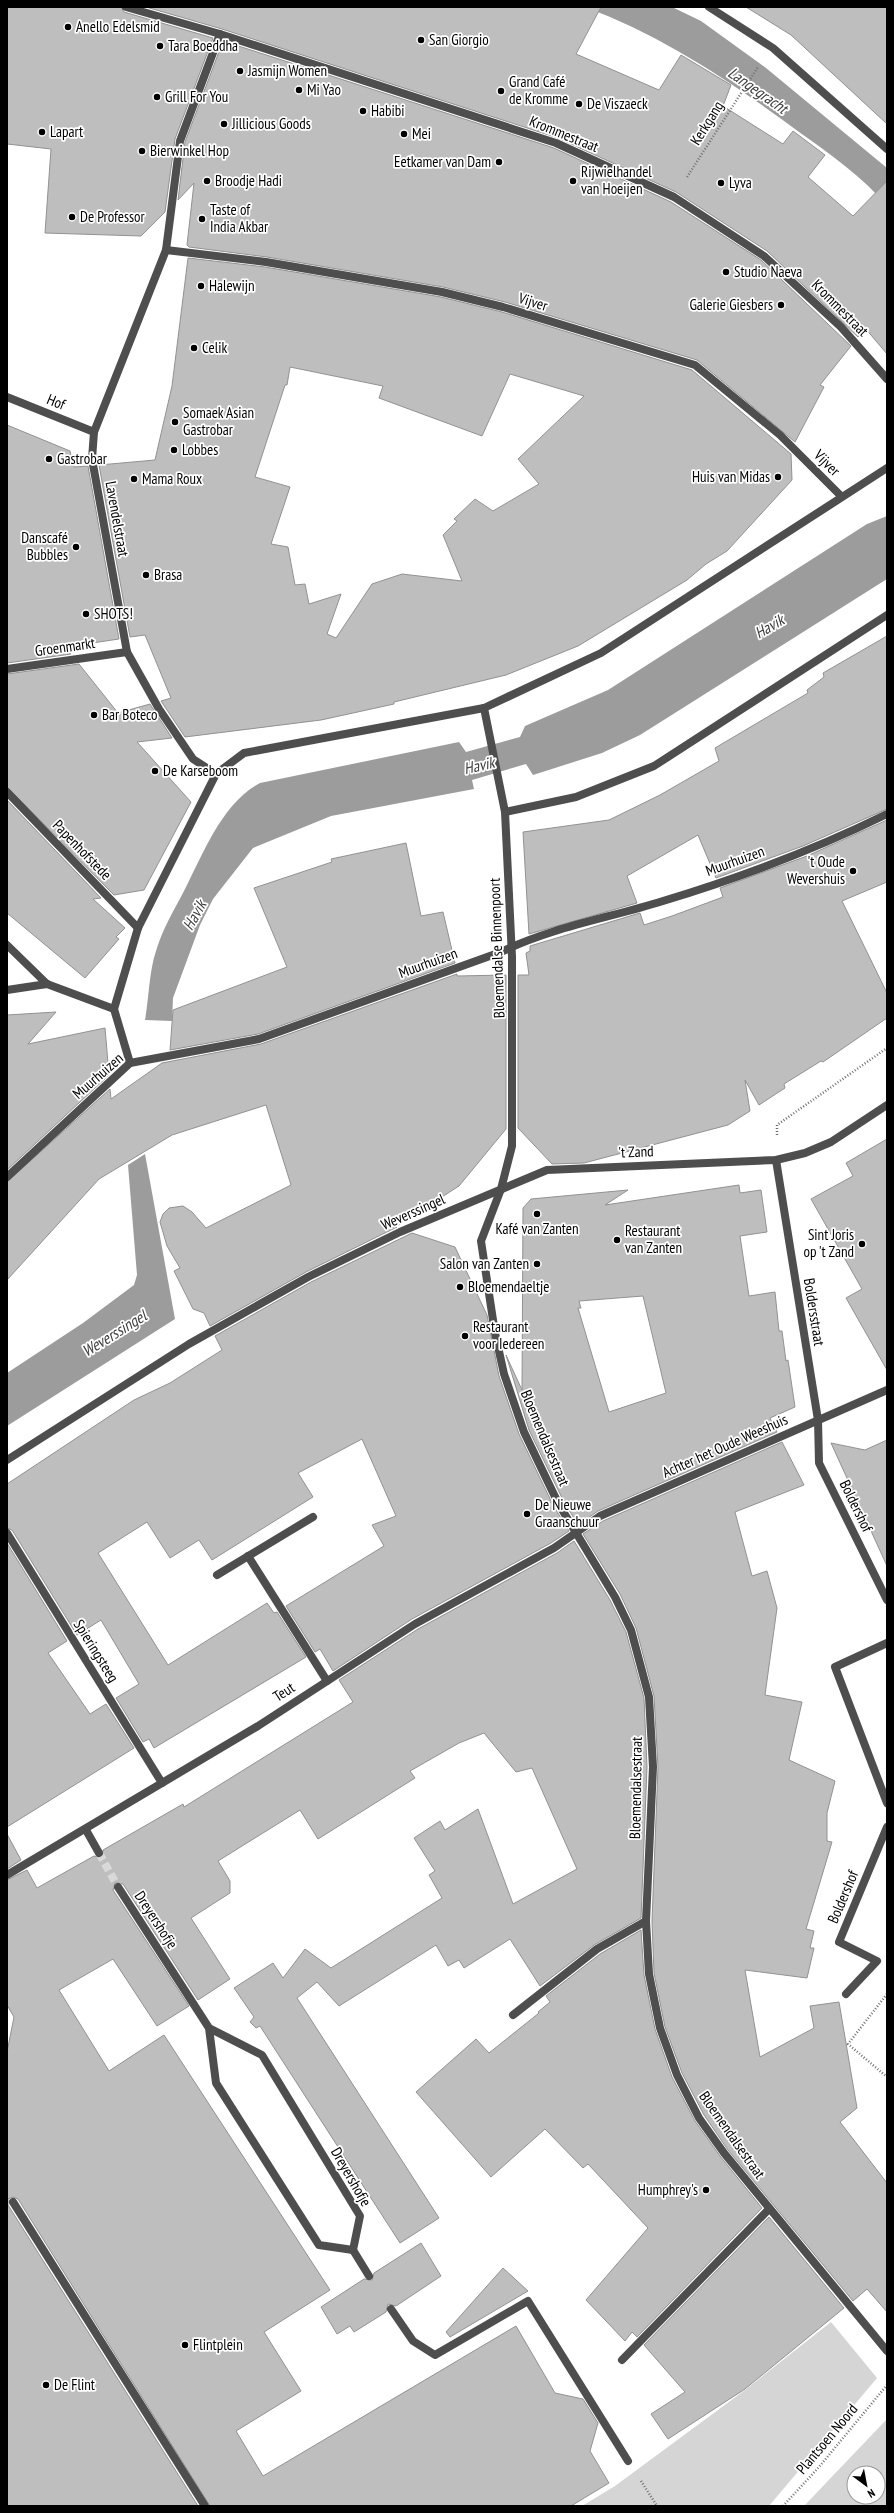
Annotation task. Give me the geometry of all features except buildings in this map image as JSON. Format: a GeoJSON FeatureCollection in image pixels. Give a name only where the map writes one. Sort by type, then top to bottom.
{"type":"FeatureCollection","features":[{"type":"Feature","properties":{"kind":"street","name":"Krommestraat"},"geometry":{"type":"LineString","coordinates":[[126,7],[220,34],[556,143],[674,197],[764,256],[841,327],[887,379]]}},
{"type":"Feature","properties":{"kind":"street"},"geometry":{"type":"LineString","coordinates":[[709,7],[773,48],[887,149]]}},
{"type":"Feature","properties":{"kind":"street","name":"Lavendelstraat"},"geometry":{"type":"LineString","coordinates":[[216,774],[193,759],[159,709],[127,652],[92,459],[94,432],[166,250],[180,141],[220,34]]}},
{"type":"Feature","properties":{"kind":"street","name":"Vijver"},"geometry":{"type":"LineString","coordinates":[[166,250],[266,262],[442,292],[503,307],[695,365],[780,435],[841,496]]}},
{"type":"Feature","properties":{"kind":"street","name":"Hof"},"geometry":{"type":"LineString","coordinates":[[7,397],[94,432]]}},
{"type":"Feature","properties":{"kind":"street"},"geometry":{"type":"LineString","coordinates":[[130,1063],[114,1009],[138,928],[216,774],[244,753],[484,708],[601,653],[841,496],[887,468]]}},
{"type":"Feature","properties":{"kind":"street"},"geometry":{"type":"LineString","coordinates":[[506,812],[576,797],[654,766],[887,615]]}},
{"type":"Feature","properties":{"kind":"street","name":"Groenmarkt"},"geometry":{"type":"LineString","coordinates":[[7,669],[127,652]]}},
{"type":"Feature","properties":{"kind":"street","name":"Bloemendalse Binnenpoort"},"geometry":{"type":"LineString","coordinates":[[484,708],[506,812],[512,946],[512,1146],[501,1189]]}},
{"type":"Feature","properties":{"kind":"street","name":"Papenhofstede"},"geometry":{"type":"LineString","coordinates":[[7,792],[138,928]]}},
{"type":"Feature","properties":{"kind":"street","name":"Muurhuizen"},"geometry":{"type":"LineString","coordinates":[[7,1177],[130,1063],[259,1038],[512,946],[523,940],[663,902],[790,856],[887,814]]}},
{"type":"Feature","properties":{"kind":"street"},"geometry":{"type":"LineString","coordinates":[[7,945],[46,984],[114,1009]]}},
{"type":"Feature","properties":{"kind":"street"},"geometry":{"type":"LineString","coordinates":[[7,990],[46,984]]}},
{"type":"Feature","properties":{"kind":"street","name":"'t Zand"},"geometry":{"type":"LineString","coordinates":[[501,1189],[547,1170],[776,1160],[805,1153],[831,1142],[887,1105]]}},
{"type":"Feature","properties":{"kind":"street","name":"Boldersstraat"},"geometry":{"type":"LineString","coordinates":[[776,1160],[818,1420]]}},
{"type":"Feature","properties":{"kind":"street","name":"Weverssingel"},"geometry":{"type":"LineString","coordinates":[[7,1460],[189,1344],[308,1277],[400,1232],[501,1189]]}},
{"type":"Feature","properties":{"kind":"street","name":"Bloemendalsestraat"},"geometry":{"type":"LineString","coordinates":[[501,1189],[480,1241],[495,1333],[504,1374],[524,1432],[558,1503],[615,1597],[631,1630],[649,1697],[652,1767],[646,1921],[649,1974],[658,2020],[677,2075],[699,2118],[724,2153],[769,2210],[887,2351]]}},
{"type":"Feature","properties":{"kind":"street","name":"Achter het Oude Weeshuis"},"geometry":{"type":"LineString","coordinates":[[576,1533],[600,1516],[887,1390]]}},
{"type":"Feature","properties":{"kind":"street","name":"Boldershof"},"geometry":{"type":"LineString","coordinates":[[818,1420],[819,1462],[887,1600]]}},
{"type":"Feature","properties":{"kind":"street"},"geometry":{"type":"LineString","coordinates":[[217,1575],[313,1517]]}},
{"type":"Feature","properties":{"kind":"street","name":"Spieringsteeg"},"geometry":{"type":"LineString","coordinates":[[7,1533],[162,1783]]}},
{"type":"Feature","properties":{"kind":"street","name":"Teut"},"geometry":{"type":"LineString","coordinates":[[7,1875],[86,1830],[258,1726],[415,1624],[554,1548],[576,1533]]}},
{"type":"Feature","properties":{"kind":"street"},"geometry":{"type":"LineString","coordinates":[[248,1556],[327,1681]]}},
{"type":"Feature","properties":{"kind":"street"},"geometry":{"type":"LineString","coordinates":[[887,1643],[835,1667],[887,1803]]}},
{"type":"Feature","properties":{"kind":"street","name":"Boldershof"},"geometry":{"type":"LineString","coordinates":[[846,1994],[876,1961],[839,1942],[887,1828]]}},
{"type":"Feature","properties":{"kind":"street"},"geometry":{"type":"LineString","coordinates":[[86,1830],[99,1853]]}},
{"type":"Feature","properties":{"kind":"street","name":"Dreyershofje"},"geometry":{"type":"LineString","coordinates":[[118,1887],[209,2028],[216,2082],[319,2245],[353,2250],[360,2216],[262,2055],[209,2028]]}},
{"type":"Feature","properties":{"kind":"street"},"geometry":{"type":"LineString","coordinates":[[513,2015],[596,1949],[646,1921]]}},
{"type":"Feature","properties":{"kind":"street"},"geometry":{"type":"LineString","coordinates":[[13,2202],[205,2506]]}},
{"type":"Feature","properties":{"kind":"street"},"geometry":{"type":"LineString","coordinates":[[622,2360],[769,2210]]}},
{"type":"Feature","properties":{"kind":"street"},"geometry":{"type":"LineString","coordinates":[[353,2250],[369,2276]]}},
{"type":"Feature","properties":{"kind":"street"},"geometry":{"type":"LineString","coordinates":[[391,2309],[413,2341],[436,2355],[528,2301],[628,2460]]}},
{"type":"Feature","properties":{"kind":"path","name":"Kerkgang"},"geometry":{"type":"LineString","coordinates":[[674,197],[740,92],[761,62]]}},
{"type":"Feature","properties":{"kind":"path"},"geometry":{"type":"LineString","coordinates":[[776,1160],[777,1125],[887,1048]]}},
{"type":"Feature","properties":{"kind":"path"},"geometry":{"type":"LineString","coordinates":[[887,1994],[848,2044],[887,2077]]}},
{"type":"Feature","properties":{"kind":"path","name":"Plantsoen Noord"},"geometry":{"type":"LineString","coordinates":[[783,2506],[819,2467],[887,2385]]}},
{"type":"Feature","properties":{"kind":"path"},"geometry":{"type":"LineString","coordinates":[[628,2460],[656,2506]]}},
{"type":"Feature","properties":{"kind":"shaded area"},"geometry":{"type":"Polygon","coordinates":[[[831,2322],[877,2378],[769,2506],[582,2506],[615,2486],[745,2390],[831,2322]]]}},
{"type":"Feature","properties":{"kind":"shaded area"},"geometry":{"type":"Polygon","coordinates":[[[887,2419],[887,2506],[804,2506],[887,2419]]]}},
{"type":"Feature","properties":{"kind":"water","name":"Langegracht"},"geometry":{"type":"Polygon","coordinates":[[[585,7],[672,7],[701,21],[766,68],[887,168],[887,206],[878,195],[834,157],[749,96],[670,46],[585,7]]]}},
{"type":"Feature","properties":{"kind":"water","name":"Havik"},"geometry":{"type":"Polygon","coordinates":[[[887,516],[887,579],[640,735],[602,753],[533,775],[526,764],[472,780],[474,789],[331,816],[253,848],[213,899],[200,925],[173,998],[172,1021],[145,1020],[150,976],[159,943],[165,928],[206,846],[224,816],[247,792],[260,783],[459,742],[466,752],[520,737],[525,726],[608,690],[867,524],[887,516]]]}},
{"type":"Feature","properties":{"kind":"water"},"geometry":{"type":"Polygon","coordinates":[[[145,1154],[175,1319],[7,1426],[7,1373],[83,1323],[134,1285],[137,1275],[128,1165],[145,1154]]]}},
{"type":"Feature","properties":{"kind":"tunnel"},"geometry":{"type":"LineString","coordinates":[[99,1853],[118,1887]]}},
{"type":"Feature","properties":{"kind":"place","name":"Anello Edelsmid"},"geometry":{"type":"Point","coordinates":[68,27]}},
{"type":"Feature","properties":{"kind":"place","name":"San Giorgio"},"geometry":{"type":"Point","coordinates":[421,40]}},
{"type":"Feature","properties":{"kind":"place","name":"Tara Boeddha"},"geometry":{"type":"Point","coordinates":[160,46]}},
{"type":"Feature","properties":{"kind":"place","name":"Jasmijn Women"},"geometry":{"type":"Point","coordinates":[240,71]}},
{"type":"Feature","properties":{"kind":"place","name":"Mi Yao"},"geometry":{"type":"Point","coordinates":[299,90]}},
{"type":"Feature","properties":{"kind":"place","name":"Grand Café de Kromme"},"geometry":{"type":"Point","coordinates":[501,91]}},
{"type":"Feature","properties":{"kind":"place","name":"Grill For You"},"geometry":{"type":"Point","coordinates":[157,97]}},
{"type":"Feature","properties":{"kind":"place","name":"De Viszaeck"},"geometry":{"type":"Point","coordinates":[579,104]}},
{"type":"Feature","properties":{"kind":"place","name":"Habibi"},"geometry":{"type":"Point","coordinates":[363,111]}},
{"type":"Feature","properties":{"kind":"place","name":"Jillicious Goods"},"geometry":{"type":"Point","coordinates":[224,124]}},
{"type":"Feature","properties":{"kind":"place","name":"Lapart"},"geometry":{"type":"Point","coordinates":[42,132]}},
{"type":"Feature","properties":{"kind":"place","name":"Mei"},"geometry":{"type":"Point","coordinates":[404,134]}},
{"type":"Feature","properties":{"kind":"place","name":"Bierwinkel Hop"},"geometry":{"type":"Point","coordinates":[142,151]}},
{"type":"Feature","properties":{"kind":"place","name":"Eetkamer van Dam"},"geometry":{"type":"Point","coordinates":[499,162]}},
{"type":"Feature","properties":{"kind":"place","name":"Broodje Hadi"},"geometry":{"type":"Point","coordinates":[207,181]}},
{"type":"Feature","properties":{"kind":"place","name":"Rijwielhandel van Hoeijen"},"geometry":{"type":"Point","coordinates":[573,181]}},
{"type":"Feature","properties":{"kind":"place","name":"Lyva"},"geometry":{"type":"Point","coordinates":[721,183]}},
{"type":"Feature","properties":{"kind":"place","name":"De Professor"},"geometry":{"type":"Point","coordinates":[72,217]}},
{"type":"Feature","properties":{"kind":"place","name":"Taste of India Akbar"},"geometry":{"type":"Point","coordinates":[202,219]}},
{"type":"Feature","properties":{"kind":"place","name":"Studio Naeva"},"geometry":{"type":"Point","coordinates":[726,272]}},
{"type":"Feature","properties":{"kind":"place","name":"Halewijn"},"geometry":{"type":"Point","coordinates":[201,286]}},
{"type":"Feature","properties":{"kind":"place","name":"Galerie Giesbers"},"geometry":{"type":"Point","coordinates":[781,305]}},
{"type":"Feature","properties":{"kind":"place","name":"Celik"},"geometry":{"type":"Point","coordinates":[194,348]}},
{"type":"Feature","properties":{"kind":"place","name":"Somaek Asian Gastrobar"},"geometry":{"type":"Point","coordinates":[175,422]}},
{"type":"Feature","properties":{"kind":"place","name":"Lobbes"},"geometry":{"type":"Point","coordinates":[174,450]}},
{"type":"Feature","properties":{"kind":"place","name":"Gastrobar"},"geometry":{"type":"Point","coordinates":[49,459]}},
{"type":"Feature","properties":{"kind":"place","name":"Huis van Midas"},"geometry":{"type":"Point","coordinates":[778,477]}},
{"type":"Feature","properties":{"kind":"place","name":"Mama Roux"},"geometry":{"type":"Point","coordinates":[134,479]}},
{"type":"Feature","properties":{"kind":"place","name":"Danscafé Bubbles"},"geometry":{"type":"Point","coordinates":[76,547]}},
{"type":"Feature","properties":{"kind":"place","name":"Brasa"},"geometry":{"type":"Point","coordinates":[146,575]}},
{"type":"Feature","properties":{"kind":"place","name":"SHOTS!"},"geometry":{"type":"Point","coordinates":[86,614]}},
{"type":"Feature","properties":{"kind":"place","name":"Bar Boteco"},"geometry":{"type":"Point","coordinates":[94,715]}},
{"type":"Feature","properties":{"kind":"place","name":"De Karseboom"},"geometry":{"type":"Point","coordinates":[155,771]}},
{"type":"Feature","properties":{"kind":"place","name":"'t Oude Wevershuis"},"geometry":{"type":"Point","coordinates":[853,871]}},
{"type":"Feature","properties":{"kind":"place","name":"Kafé van Zanten"},"geometry":{"type":"Point","coordinates":[537,1214]}},
{"type":"Feature","properties":{"kind":"place","name":"Restaurant van Zanten"},"geometry":{"type":"Point","coordinates":[617,1240]}},
{"type":"Feature","properties":{"kind":"place","name":"Sint Joris op 't Zand"},"geometry":{"type":"Point","coordinates":[862,1244]}},
{"type":"Feature","properties":{"kind":"place","name":"Salon van Zanten"},"geometry":{"type":"Point","coordinates":[537,1264]}},
{"type":"Feature","properties":{"kind":"place","name":"Bloemendaeltje"},"geometry":{"type":"Point","coordinates":[460,1287]}},
{"type":"Feature","properties":{"kind":"place","name":"Restaurant voor Iedereen"},"geometry":{"type":"Point","coordinates":[465,1336]}},
{"type":"Feature","properties":{"kind":"place","name":"De Nieuwe Graanschuur"},"geometry":{"type":"Point","coordinates":[527,1514]}},
{"type":"Feature","properties":{"kind":"place","name":"Humphrey's"},"geometry":{"type":"Point","coordinates":[706,2190]}},
{"type":"Feature","properties":{"kind":"place","name":"Flintplein"},"geometry":{"type":"Point","coordinates":[185,2345]}},
{"type":"Feature","properties":{"kind":"place","name":"De Flint"},"geometry":{"type":"Point","coordinates":[46,2385]}}]}
